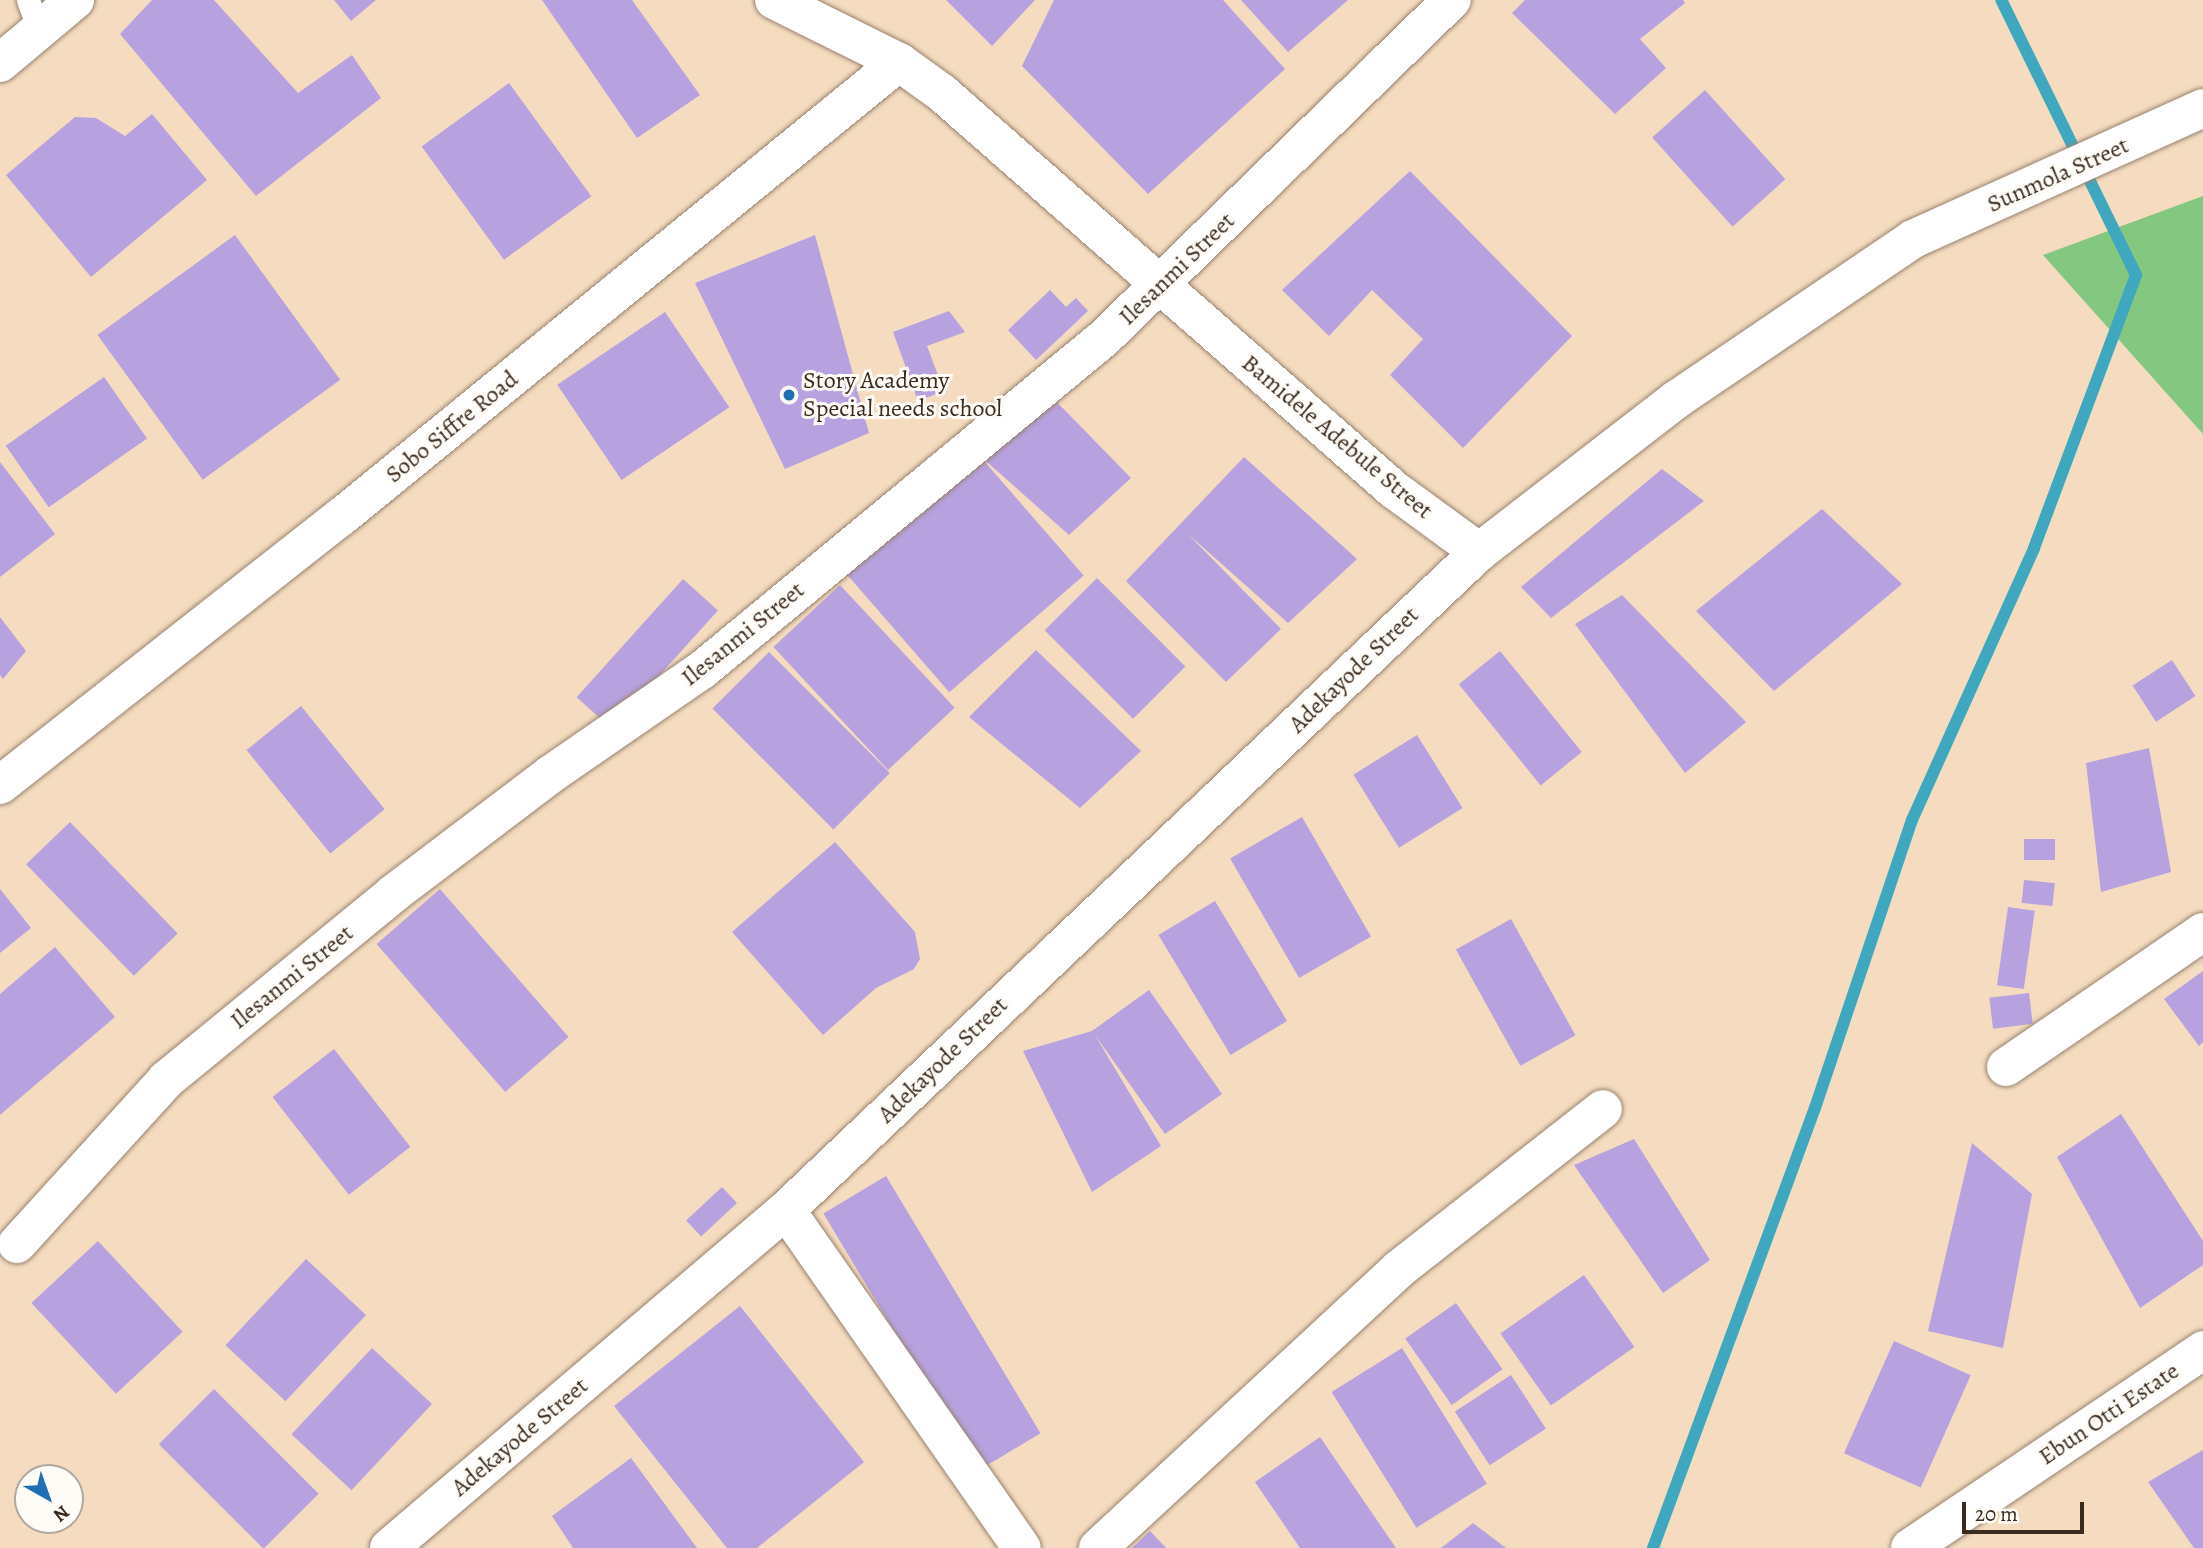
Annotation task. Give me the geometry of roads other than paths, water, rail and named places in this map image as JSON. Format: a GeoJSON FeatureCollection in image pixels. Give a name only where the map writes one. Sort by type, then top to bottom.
{"type":"FeatureCollection","features":[{"type":"Feature","properties":{"kind":"street"},"geometry":{"type":"LineString","coordinates":[[0,63],[33,15],[75,0]]}},
{"type":"Feature","properties":{"kind":"street","name":"Bamidele Adebule Street"},"geometry":{"type":"LineString","coordinates":[[774,0],[899,62],[1000,139],[1159,287],[1393,489],[1479,552]]}},
{"type":"Feature","properties":{"kind":"street","name":"Ilesanmi Street"},"geometry":{"type":"LineString","coordinates":[[17,1244],[166,1080],[393,894],[551,774],[702,670],[1104,338],[1159,287],[1438,4]]}},
{"type":"Feature","properties":{"kind":"street","name":"Sobo Siffre Road"},"geometry":{"type":"LineString","coordinates":[[0,785],[341,517],[899,62]]}},
{"type":"Feature","properties":{"kind":"street","name":"Sunmola Street"},"geometry":{"type":"LineString","coordinates":[[1479,552],[1677,400],[1913,239],[2089,162],[2203,108]]}},
{"type":"Feature","properties":{"kind":"street","name":"Adekayode Street"},"geometry":{"type":"LineString","coordinates":[[389,1548],[786,1210],[1479,552]]}},
{"type":"Feature","properties":{"kind":"street"},"geometry":{"type":"LineString","coordinates":[[2006,1067],[2203,932]]}},
{"type":"Feature","properties":{"kind":"street"},"geometry":{"type":"LineString","coordinates":[[1098,1548],[1399,1269],[1602,1109]]}},
{"type":"Feature","properties":{"kind":"street"},"geometry":{"type":"LineString","coordinates":[[786,1210],[1022,1548]]}},
{"type":"Feature","properties":{"kind":"street","name":"Ebun Otti Estate"},"geometry":{"type":"LineString","coordinates":[[1910,1548],[2203,1350]]}},
{"type":"Feature","properties":{"kind":"waterway"},"geometry":{"type":"LineString","coordinates":[[1653,1548],[1815,1108],[1912,820],[2034,548],[2136,275],[2001,0]]}},
{"type":"Feature","properties":{"kind":"place","name":"Story Academy Special needs school"},"geometry":{"type":"Point","coordinates":[789,395]}}]}
